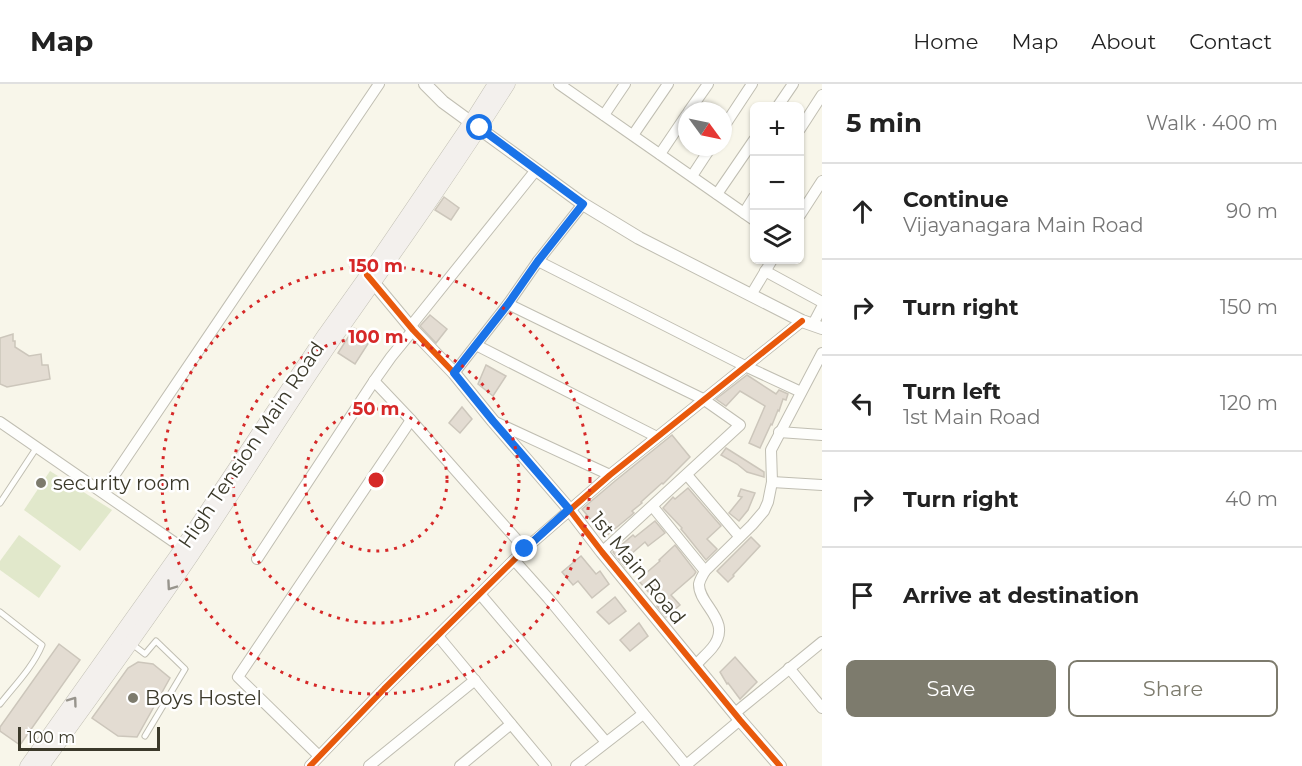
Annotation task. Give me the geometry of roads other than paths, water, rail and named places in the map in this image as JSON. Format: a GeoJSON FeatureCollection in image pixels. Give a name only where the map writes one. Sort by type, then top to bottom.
{"type":"FeatureCollection","features":[{"type":"Feature","properties":{"kind":"main road"},"geometry":{"type":"LineString","coordinates":[[475,125],[495,84]]}},
{"type":"Feature","properties":{"kind":"main road"},"geometry":{"type":"LineString","coordinates":[[475,125],[508,84]]}},
{"type":"Feature","properties":{"kind":"main road","name":"High Tension Main Road"},"geometry":{"type":"LineString","coordinates":[[27,766],[187,551],[325,334],[371,279],[475,125]]}},
{"type":"Feature","properties":{"kind":"main road"},"geometry":{"type":"LineString","coordinates":[[42,766],[130,643],[187,551]]}},
{"type":"Feature","properties":{"kind":"street"},"geometry":{"type":"LineString","coordinates":[[103,492],[379,84]]}},
{"type":"Feature","properties":{"kind":"street"},"geometry":{"type":"LineString","coordinates":[[425,84],[443,102],[583,204],[639,238],[812,324]]}},
{"type":"Feature","properties":{"kind":"street"},"geometry":{"type":"LineString","coordinates":[[559,84],[573,88],[604,115],[750,217]]}},
{"type":"Feature","properties":{"kind":"street"},"geometry":{"type":"LineString","coordinates":[[604,115],[625,84]]}},
{"type":"Feature","properties":{"kind":"street"},"geometry":{"type":"LineString","coordinates":[[633,135],[668,84]]}},
{"type":"Feature","properties":{"kind":"street"},"geometry":{"type":"LineString","coordinates":[[696,102],[708,84]]}},
{"type":"Feature","properties":{"kind":"street"},"geometry":{"type":"LineString","coordinates":[[732,114],[752,84]]}},
{"type":"Feature","properties":{"kind":"street"},"geometry":{"type":"LineString","coordinates":[[781,102],[793,84]]}},
{"type":"Feature","properties":{"kind":"street"},"geometry":{"type":"LineString","coordinates":[[804,123],[822,95]]}},
{"type":"Feature","properties":{"kind":"street"},"geometry":{"type":"LineString","coordinates":[[660,154],[678,128]]}},
{"type":"Feature","properties":{"kind":"street"},"geometry":{"type":"LineString","coordinates":[[717,194],[750,146]]}},
{"type":"Feature","properties":{"kind":"street"},"geometry":{"type":"LineString","coordinates":[[692,176],[705,156]]}},
{"type":"Feature","properties":{"kind":"street"},"geometry":{"type":"LineString","coordinates":[[257,559],[391,357],[536,170]]}},
{"type":"Feature","properties":{"kind":"street"},"geometry":{"type":"LineString","coordinates":[[803,210],[822,181]]}},
{"type":"Feature","properties":{"kind":"street"},"geometry":{"type":"LineString","coordinates":[[744,213],[750,203]]}},
{"type":"Feature","properties":{"kind":"street"},"geometry":{"type":"LineString","coordinates":[[454,373],[583,204]]}},
{"type":"Feature","properties":{"kind":"street"},"geometry":{"type":"LineString","coordinates":[[538,261],[801,392]]}},
{"type":"Feature","properties":{"kind":"street"},"geometry":{"type":"LineString","coordinates":[[751,295],[769,264]]}},
{"type":"Feature","properties":{"kind":"street"},"geometry":{"type":"LineString","coordinates":[[310,766],[525,549],[569,509],[745,366],[812,324],[822,304],[765,271]]}},
{"type":"Feature","properties":{"kind":"street","name":"1st Main Road"},"geometry":{"type":"LineString","coordinates":[[371,279],[569,509],[780,766]]}},
{"type":"Feature","properties":{"kind":"street"},"geometry":{"type":"LineString","coordinates":[[508,304],[703,399],[740,425],[603,552]]}},
{"type":"Feature","properties":{"kind":"street"},"geometry":{"type":"LineString","coordinates":[[476,345],[657,436]]}},
{"type":"Feature","properties":{"kind":"street"},"geometry":{"type":"LineString","coordinates":[[696,665],[713,647],[719,629],[717,620],[700,591],[699,584],[705,571],[764,511],[772,482],[771,450],[822,353]]}},
{"type":"Feature","properties":{"kind":"street"},"geometry":{"type":"LineString","coordinates":[[374,381],[525,549]]}},
{"type":"Feature","properties":{"kind":"street"},"geometry":{"type":"LineString","coordinates":[[320,756],[238,677],[411,420]]}},
{"type":"Feature","properties":{"kind":"street"},"geometry":{"type":"LineString","coordinates":[[493,421],[610,475]]}},
{"type":"Feature","properties":{"kind":"street"},"geometry":{"type":"LineString","coordinates":[[0,422],[187,551]]}},
{"type":"Feature","properties":{"kind":"street"},"geometry":{"type":"LineString","coordinates":[[779,432],[822,435]]}},
{"type":"Feature","properties":{"kind":"street"},"geometry":{"type":"LineString","coordinates":[[687,475],[739,536]]}},
{"type":"Feature","properties":{"kind":"street"},"geometry":{"type":"LineString","coordinates":[[772,482],[822,484]]}},
{"type":"Feature","properties":{"kind":"street"},"geometry":{"type":"LineString","coordinates":[[653,507],[705,571]]}},
{"type":"Feature","properties":{"kind":"street"},"geometry":{"type":"LineString","coordinates":[[514,560],[686,765],[789,668],[822,642]]}},
{"type":"Feature","properties":{"kind":"street"},"geometry":{"type":"LineString","coordinates":[[480,594],[606,742]]}},
{"type":"Feature","properties":{"kind":"street"},"geometry":{"type":"LineString","coordinates":[[438,636],[511,724],[539,764]]}},
{"type":"Feature","properties":{"kind":"street"},"geometry":{"type":"LineString","coordinates":[[789,668],[822,708]]}},
{"type":"Feature","properties":{"kind":"street"},"geometry":{"type":"LineString","coordinates":[[369,766],[475,680]]}},
{"type":"Feature","properties":{"kind":"street"},"geometry":{"type":"LineString","coordinates":[[576,766],[643,714]]}},
{"type":"Feature","properties":{"kind":"street"},"geometry":{"type":"LineString","coordinates":[[460,766],[511,724]]}},
{"type":"Feature","properties":{"kind":"lane"},"geometry":{"type":"LineString","coordinates":[[0,503],[37,447]]}},
{"type":"Feature","properties":{"kind":"lane"},"geometry":{"type":"LineString","coordinates":[[0,612],[42,645],[39,653],[0,704]]}},
{"type":"Feature","properties":{"kind":"lane"},"geometry":{"type":"LineString","coordinates":[[130,643],[145,654],[156,641],[184,669],[145,736]]}},
{"type":"Feature","properties":{"kind":"place","name":"security room"},"geometry":{"type":"Point","coordinates":[41,483]}},
{"type":"Feature","properties":{"kind":"place","name":"Boys Hostel"},"geometry":{"type":"Point","coordinates":[133,698]}}]}
